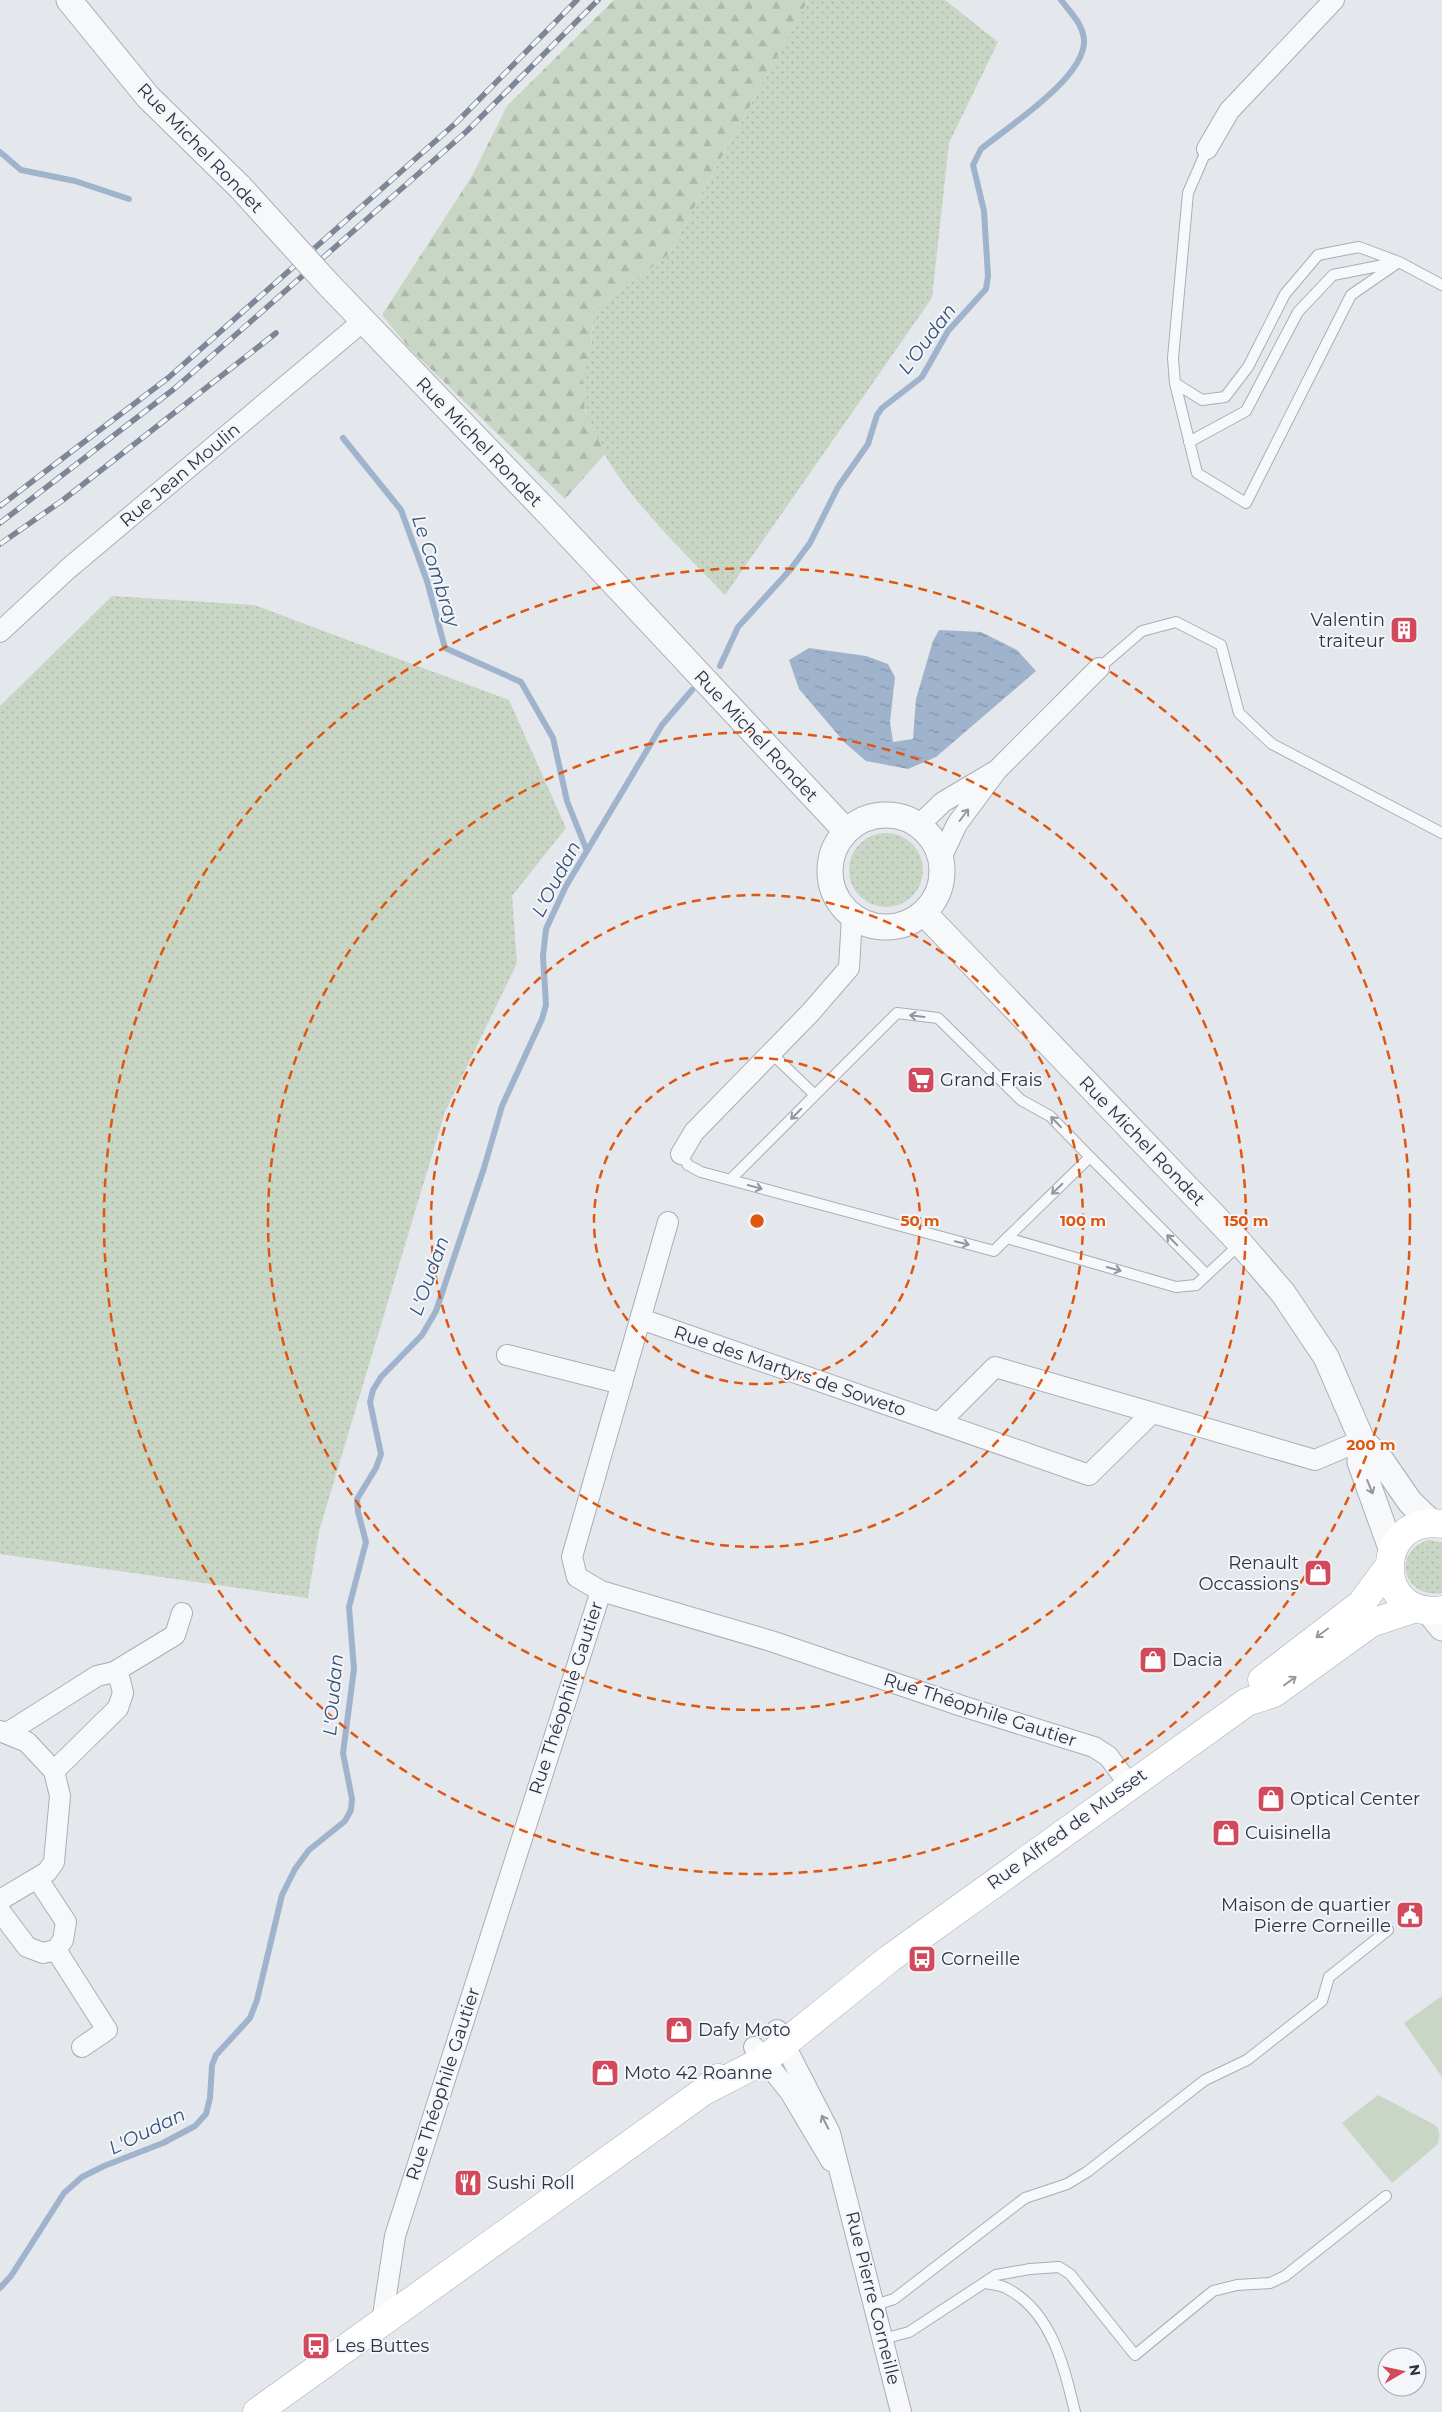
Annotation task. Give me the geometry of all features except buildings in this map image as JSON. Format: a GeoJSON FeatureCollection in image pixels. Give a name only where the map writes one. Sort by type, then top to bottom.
{"type":"FeatureCollection","features":[{"type":"Feature","properties":{"kind":"main road","name":"Rue Alfred de Musset"},"geometry":{"type":"LineString","coordinates":[[1247,1702],[1263,1679],[1361,1604],[1390,1558],[1401,1536],[1415,1526],[1437,1523]]}},
{"type":"Feature","properties":{"kind":"main road"},"geometry":{"type":"LineString","coordinates":[[1390,1558],[1393,1587],[1407,1603],[1432,1614]]}},
{"type":"Feature","properties":{"kind":"main road","name":"Rue Alfred de Musset"},"geometry":{"type":"LineString","coordinates":[[261,2411],[704,2091],[770,2046],[1129,1784],[1247,1702],[1274,1693],[1371,1623],[1432,1614]]}},
{"type":"Feature","properties":{"kind":"street","name":"Rue Michel Rondet"},"geometry":{"type":"LineString","coordinates":[[52,0],[111,53]]}},
{"type":"Feature","properties":{"kind":"street","name":"Rue Michel Rondet"},"geometry":{"type":"LineString","coordinates":[[69,0],[148,97],[240,187],[362,322],[552,517],[846,831]]}},
{"type":"Feature","properties":{"kind":"street"},"geometry":{"type":"LineString","coordinates":[[1207,149],[1229,111],[1334,0]]}},
{"type":"Feature","properties":{"kind":"street","name":"Rue Jean Moulin"},"geometry":{"type":"LineString","coordinates":[[0,632],[70,568],[362,322]]}},
{"type":"Feature","properties":{"kind":"street"},"geometry":{"type":"LineString","coordinates":[[941,858],[957,824],[997,770],[1099,668]]}},
{"type":"Feature","properties":{"kind":"street"},"geometry":{"type":"LineString","coordinates":[[919,825],[943,802],[997,770]]}},
{"type":"Feature","properties":{"kind":"street"},"geometry":{"type":"LineString","coordinates":[[889,815],[905,818],[919,825],[936,846],[941,858],[940,888],[933,902],[924,913],[908,924],[889,928],[869,926],[852,917],[838,903],[830,885],[829,866],[834,847],[846,831],[858,821],[873,816],[889,815]]}},
{"type":"Feature","properties":{"kind":"street","name":"Rue Michel Rondet"},"geometry":{"type":"LineString","coordinates":[[924,913],[1241,1244],[1283,1293],[1326,1357],[1362,1440],[1379,1457],[1410,1502],[1437,1523]]}},
{"type":"Feature","properties":{"kind":"street"},"geometry":{"type":"LineString","coordinates":[[682,1154],[694,1132],[771,1053],[849,968],[852,917]]}},
{"type":"Feature","properties":{"kind":"street"},"geometry":{"type":"LineString","coordinates":[[601,1590],[577,1577],[572,1557],[668,1222]]}},
{"type":"Feature","properties":{"kind":"street","name":"Rue des Martyrs de Soweto"},"geometry":{"type":"LineString","coordinates":[[641,1319],[1089,1475],[1152,1413]]}},
{"type":"Feature","properties":{"kind":"street"},"geometry":{"type":"LineString","coordinates":[[507,1355],[622,1384]]}},
{"type":"Feature","properties":{"kind":"street"},"geometry":{"type":"LineString","coordinates":[[939,1423],[995,1367],[1315,1460],[1362,1440]]}},
{"type":"Feature","properties":{"kind":"street","name":"Rue Michel Rondet"},"geometry":{"type":"LineString","coordinates":[[1362,1440],[1360,1462],[1390,1558]]}},
{"type":"Feature","properties":{"kind":"street","name":"Rue Théophile Gautier"},"geometry":{"type":"LineString","coordinates":[[382,2322],[395,2236],[601,1590],[771,1641],[962,1706],[1094,1747],[1108,1756],[1129,1784]]}},
{"type":"Feature","properties":{"kind":"street"},"geometry":{"type":"LineString","coordinates":[[3,1732],[97,1676],[114,1672],[175,1635],[182,1613]]}},
{"type":"Feature","properties":{"kind":"street"},"geometry":{"type":"LineString","coordinates":[[54,1771],[118,1708],[123,1693],[120,1680],[114,1672]]}},
{"type":"Feature","properties":{"kind":"street"},"geometry":{"type":"LineString","coordinates":[[0,1900],[47,1872],[54,1862],[60,1796],[54,1771],[27,1742],[3,1732]]}},
{"type":"Feature","properties":{"kind":"street"},"geometry":{"type":"LineString","coordinates":[[0,1911],[27,1947],[43,1953],[56,1950],[63,1940],[66,1922],[37,1878]]}},
{"type":"Feature","properties":{"kind":"street"},"geometry":{"type":"LineString","coordinates":[[56,1950],[107,2030],[82,2047]]}},
{"type":"Feature","properties":{"kind":"street","name":"Rue Pierre Corneille"},"geometry":{"type":"LineString","coordinates":[[770,2046],[790,2092],[845,2185],[901,2412]]}},
{"type":"Feature","properties":{"kind":"lane"},"geometry":{"type":"LineString","coordinates":[[1207,149],[1188,193],[1173,358],[1175,383],[1197,474],[1246,503],[1351,294],[1399,262]]}},
{"type":"Feature","properties":{"kind":"lane"},"geometry":{"type":"LineString","coordinates":[[1175,383],[1202,400],[1225,398],[1248,367],[1286,294],[1318,255],[1359,247],[1399,262],[1442,285]]}},
{"type":"Feature","properties":{"kind":"lane"},"geometry":{"type":"LineString","coordinates":[[1189,442],[1246,412],[1298,312],[1333,275],[1399,262]]}},
{"type":"Feature","properties":{"kind":"lane"},"geometry":{"type":"LineString","coordinates":[[1099,668],[1142,631],[1176,622],[1221,645],[1239,713],[1272,744],[1442,833]]}},
{"type":"Feature","properties":{"kind":"lane"},"geometry":{"type":"LineString","coordinates":[[730,1180],[897,1013],[938,1018],[1021,1100],[1050,1116],[1207,1275]]}},
{"type":"Feature","properties":{"kind":"lane"},"geometry":{"type":"LineString","coordinates":[[771,1053],[815,1095]]}},
{"type":"Feature","properties":{"kind":"lane"},"geometry":{"type":"LineString","coordinates":[[682,1154],[688,1165],[701,1172],[994,1252],[1090,1157]]}},
{"type":"Feature","properties":{"kind":"lane"},"geometry":{"type":"LineString","coordinates":[[1007,1238],[1176,1287],[1196,1285],[1241,1244]]}},
{"type":"Feature","properties":{"kind":"lane"},"geometry":{"type":"LineString","coordinates":[[874,2305],[894,2299],[1025,2198],[1067,2184],[1087,2172],[1205,2080],[1247,2060],[1322,2001],[1329,1977],[1388,1930]]}},
{"type":"Feature","properties":{"kind":"lane"},"geometry":{"type":"LineString","coordinates":[[883,2339],[909,2332],[996,2275],[1030,2269],[1059,2267],[1070,2274],[1135,2355],[1213,2291],[1237,2285],[1270,2283],[1285,2276],[1386,2196]]}},
{"type":"Feature","properties":{"kind":"lane"},"geometry":{"type":"LineString","coordinates":[[984,2282],[1006,2288],[1030,2307],[1052,2336],[1075,2412]]}},
{"type":"Feature","properties":{"kind":"green space"},"geometry":{"type":"Polygon","coordinates":[[[614,0],[808,0],[668,255],[593,311],[591,346],[582,377],[585,411],[605,454],[565,499],[410,349],[382,315],[472,176],[507,106],[614,0]]]}},
{"type":"Feature","properties":{"kind":"green space"},"geometry":{"type":"Polygon","coordinates":[[[808,0],[945,0],[998,42],[949,143],[932,298],[725,595],[657,524],[612,467],[596,437],[585,408],[582,378],[591,345],[593,311],[668,255],[808,0]]]}},
{"type":"Feature","properties":{"kind":"green space"},"geometry":{"type":"Polygon","coordinates":[[[112,596],[254,605],[509,700],[566,828],[512,896],[517,963],[445,1112],[319,1531],[308,1598],[0,1554],[0,706],[112,596]]]}},
{"type":"Feature","properties":{"kind":"green space"},"geometry":{"type":"Polygon","coordinates":[[[879,833],[893,833],[907,839],[917,849],[923,863],[923,877],[917,891],[907,901],[893,907],[879,907],[865,901],[855,891],[849,877],[849,863],[855,849],[865,839],[879,833]]]}},
{"type":"Feature","properties":{"kind":"green space"},"geometry":{"type":"Polygon","coordinates":[[[1428,1540],[1442,1542],[1442,1593],[1429,1593],[1418,1589],[1406,1573],[1409,1554],[1416,1546],[1428,1540]]]}},
{"type":"Feature","properties":{"kind":"green space"},"geometry":{"type":"Polygon","coordinates":[[[1442,1996],[1442,2077],[1404,2023],[1442,1996]]]}},
{"type":"Feature","properties":{"kind":"green space"},"geometry":{"type":"Polygon","coordinates":[[[1378,2095],[1435,2125],[1439,2132],[1437,2145],[1392,2183],[1342,2123],[1378,2095]]]}},
{"type":"Feature","properties":{"kind":"water"},"geometry":{"type":"Polygon","coordinates":[[[939,630],[981,632],[1017,650],[1036,671],[936,757],[908,769],[866,761],[845,743],[799,689],[789,660],[809,648],[866,656],[888,664],[895,677],[890,722],[893,742],[913,739],[916,699],[933,641],[939,630]]]}},
{"type":"Feature","properties":{"kind":"waterway","name":"L'Oudan"},"geometry":{"type":"LineString","coordinates":[[720,666],[738,627],[790,570],[810,543],[838,487],[868,444],[877,415],[882,408],[922,377],[948,331],[986,289],[988,276],[984,211],[973,165],[981,149],[1044,100],[1073,69],[1081,54],[1084,40],[1083,34],[1076,18],[1061,0]]}},
{"type":"Feature","properties":{"kind":"waterway","name":"Le Combray"},"geometry":{"type":"LineString","coordinates":[[0,152],[21,170],[75,181],[129,199]]}},
{"type":"Feature","properties":{"kind":"waterway","name":"Le Combray"},"geometry":{"type":"LineString","coordinates":[[343,438],[401,510],[427,581],[445,648],[521,682],[553,738],[567,801],[587,851]]}},
{"type":"Feature","properties":{"kind":"waterway","name":"L'Oudan"},"geometry":{"type":"LineString","coordinates":[[0,2288],[11,2276],[64,2193],[82,2177],[104,2166],[163,2143],[195,2126],[206,2114],[210,2098],[212,2065],[216,2055],[250,2018],[257,2000],[282,1895],[295,1869],[309,1850],[345,1821],[351,1810],[352,1799],[343,1753],[354,1669],[349,1607],[366,1542],[358,1512],[357,1499],[376,1468],[381,1454],[370,1402],[373,1390],[381,1377],[422,1335],[436,1311],[484,1168],[502,1106],[542,1019],[546,1005],[543,956],[546,929],[566,886],[662,725],[692,690]]}},
{"type":"Feature","properties":{"kind":"railway"},"geometry":{"type":"LineString","coordinates":[[0,506],[168,378],[457,122],[577,0]]}},
{"type":"Feature","properties":{"kind":"railway"},"geometry":{"type":"LineString","coordinates":[[0,523],[174,389],[467,131],[598,0]]}},
{"type":"Feature","properties":{"kind":"railway"},"geometry":{"type":"LineString","coordinates":[[0,544],[63,500],[276,333]]}},
{"type":"Feature","properties":{"kind":"place","name":"Valentin traiteur"},"geometry":{"type":"Point","coordinates":[1404,630]}},
{"type":"Feature","properties":{"kind":"place","name":"Grand Frais"},"geometry":{"type":"Point","coordinates":[921,1080]}},
{"type":"Feature","properties":{"kind":"place","name":"Renault Occassions"},"geometry":{"type":"Point","coordinates":[1318,1573]}},
{"type":"Feature","properties":{"kind":"place","name":"Dacia"},"geometry":{"type":"Point","coordinates":[1153,1660]}},
{"type":"Feature","properties":{"kind":"place","name":"Optical Center"},"geometry":{"type":"Point","coordinates":[1271,1799]}},
{"type":"Feature","properties":{"kind":"place","name":"Cuisinella"},"geometry":{"type":"Point","coordinates":[1226,1833]}},
{"type":"Feature","properties":{"kind":"place","name":"Maison de quartier Pierre Corneille"},"geometry":{"type":"Point","coordinates":[1410,1915]}},
{"type":"Feature","properties":{"kind":"place","name":"Corneille"},"geometry":{"type":"Point","coordinates":[922,1959]}},
{"type":"Feature","properties":{"kind":"place","name":"Dafy Moto"},"geometry":{"type":"Point","coordinates":[679,2030]}},
{"type":"Feature","properties":{"kind":"place","name":"Moto 42 Roanne"},"geometry":{"type":"Point","coordinates":[605,2073]}},
{"type":"Feature","properties":{"kind":"place","name":"Sushi Roll"},"geometry":{"type":"Point","coordinates":[468,2183]}},
{"type":"Feature","properties":{"kind":"place","name":"Les Buttes"},"geometry":{"type":"Point","coordinates":[316,2346]}}]}
